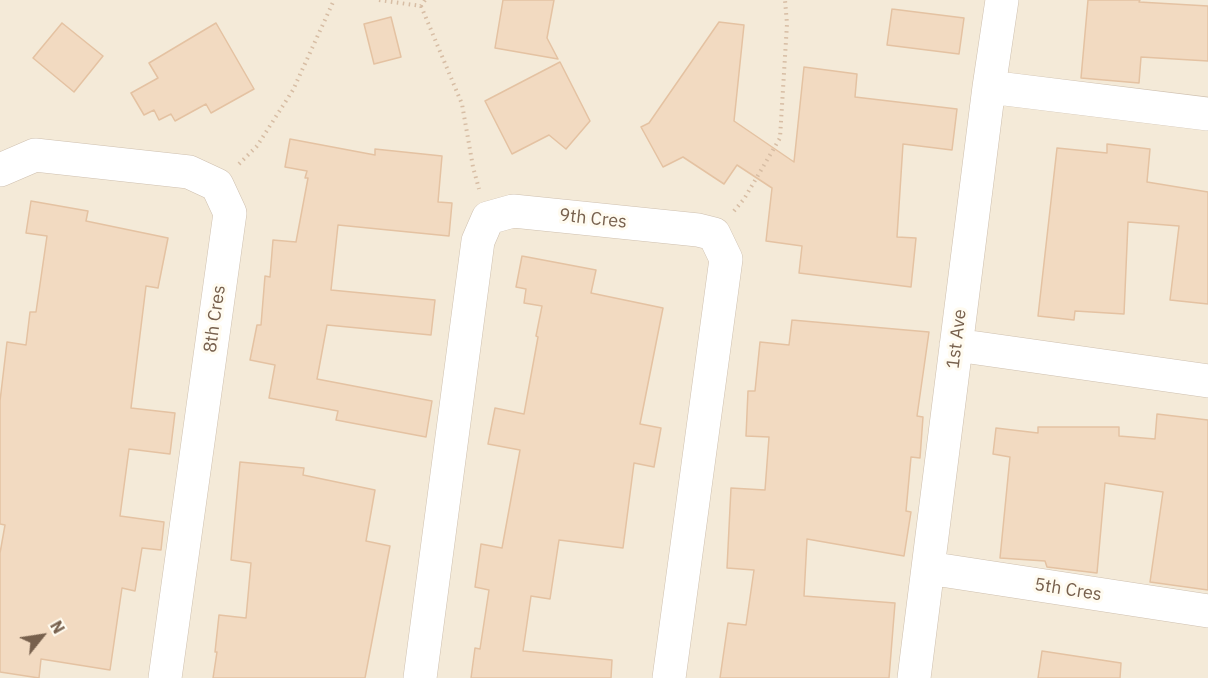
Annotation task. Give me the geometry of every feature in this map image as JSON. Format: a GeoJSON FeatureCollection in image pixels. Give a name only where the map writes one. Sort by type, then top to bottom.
{"type":"FeatureCollection","features":[{"type":"Feature","properties":{"kind":"street","name":"1st Ave"},"geometry":{"type":"LineString","coordinates":[[914,678],[1002,0]]}},
{"type":"Feature","properties":{"kind":"street"},"geometry":{"type":"LineString","coordinates":[[989,87],[1208,114]]}},
{"type":"Feature","properties":{"kind":"street"},"geometry":{"type":"LineString","coordinates":[[0,170],[35,155],[189,172],[217,185]]}},
{"type":"Feature","properties":{"kind":"street","name":"8th Cres"},"geometry":{"type":"LineString","coordinates":[[165,678],[230,213],[217,185]]}},
{"type":"Feature","properties":{"kind":"street","name":"9th Cres"},"geometry":{"type":"LineString","coordinates":[[488,218],[513,211],[698,230],[714,234]]}},
{"type":"Feature","properties":{"kind":"street"},"geometry":{"type":"LineString","coordinates":[[420,678],[478,241],[488,218]]}},
{"type":"Feature","properties":{"kind":"street"},"geometry":{"type":"LineString","coordinates":[[669,678],[726,259],[714,234]]}},
{"type":"Feature","properties":{"kind":"street"},"geometry":{"type":"LineString","coordinates":[[956,345],[1208,381]]}},
{"type":"Feature","properties":{"kind":"street","name":"5th Cres"},"geometry":{"type":"LineString","coordinates":[[928,568],[1208,611]]}},
{"type":"Feature","properties":{"kind":"path"},"geometry":{"type":"LineString","coordinates":[[217,185],[257,146],[292,90],[334,0]]}},
{"type":"Feature","properties":{"kind":"path"},"geometry":{"type":"LineString","coordinates":[[379,0],[421,6]]}},
{"type":"Feature","properties":{"kind":"path"},"geometry":{"type":"LineString","coordinates":[[421,6],[425,0]]}},
{"type":"Feature","properties":{"kind":"path"},"geometry":{"type":"LineString","coordinates":[[714,234],[744,199],[780,138],[787,24],[785,0]]}},
{"type":"Feature","properties":{"kind":"path"},"geometry":{"type":"LineString","coordinates":[[421,6],[462,104],[472,167],[488,218]]}},
{"type":"Feature","properties":{"kind":"shaded area"},"geometry":{"type":"Polygon","coordinates":[[[0,0],[1208,0],[1208,678],[0,678],[0,0]]]}},
{"type":"Feature","properties":{"kind":"building"},"geometry":{"type":"Polygon","coordinates":[[[503,0],[554,0],[547,38],[558,59],[495,48],[503,0]]]}},
{"type":"Feature","properties":{"kind":"building"},"geometry":{"type":"Polygon","coordinates":[[[1088,0],[1140,0],[1139,2],[1208,6],[1208,61],[1141,57],[1139,83],[1081,78],[1088,0]]]}},
{"type":"Feature","properties":{"kind":"building"},"geometry":{"type":"Polygon","coordinates":[[[892,9],[964,18],[959,54],[887,45],[892,9]]]}},
{"type":"Feature","properties":{"kind":"building"},"geometry":{"type":"Polygon","coordinates":[[[391,17],[401,57],[374,64],[364,24],[391,17]]]}},
{"type":"Feature","properties":{"kind":"building"},"geometry":{"type":"Polygon","coordinates":[[[719,22],[744,25],[734,121],[794,162],[804,67],[857,74],[855,97],[957,109],[952,150],[903,144],[897,237],[916,238],[911,287],[799,273],[802,246],[766,241],[772,188],[737,165],[724,184],[683,157],[663,167],[641,127],[649,123],[719,22]]]}},
{"type":"Feature","properties":{"kind":"building"},"geometry":{"type":"Polygon","coordinates":[[[62,23],[103,56],[74,92],[33,58],[62,23]]]}},
{"type":"Feature","properties":{"kind":"building"},"geometry":{"type":"Polygon","coordinates":[[[216,23],[254,89],[211,113],[206,104],[175,121],[171,114],[159,120],[154,110],[144,115],[131,93],[158,78],[149,63],[216,23]]]}},
{"type":"Feature","properties":{"kind":"building"},"geometry":{"type":"Polygon","coordinates":[[[560,62],[590,121],[566,149],[549,135],[512,154],[485,101],[560,62]]]}},
{"type":"Feature","properties":{"kind":"building"},"geometry":{"type":"Polygon","coordinates":[[[290,139],[375,155],[375,149],[442,156],[438,202],[452,203],[449,236],[338,225],[331,290],[435,300],[431,335],[327,325],[317,379],[432,401],[426,437],[336,420],[338,411],[269,398],[275,365],[250,360],[257,325],[261,325],[265,276],[270,277],[273,240],[296,242],[308,178],[305,178],[307,171],[285,167],[290,139]]]}},
{"type":"Feature","properties":{"kind":"building"},"geometry":{"type":"Polygon","coordinates":[[[1107,144],[1150,149],[1147,182],[1208,192],[1208,304],[1170,300],[1179,226],[1128,222],[1124,314],[1075,311],[1074,320],[1038,316],[1057,148],[1107,153],[1107,144]]]}},
{"type":"Feature","properties":{"kind":"building"},"geometry":{"type":"Polygon","coordinates":[[[31,201],[88,211],[86,221],[168,238],[158,288],[146,286],[131,408],[175,413],[170,454],[129,449],[120,516],[164,522],[161,550],[142,548],[135,591],[122,588],[110,670],[41,659],[39,678],[0,672],[0,553],[5,525],[0,524],[0,401],[7,342],[26,345],[30,312],[36,312],[47,236],[26,233],[31,201]]]}},
{"type":"Feature","properties":{"kind":"building"},"geometry":{"type":"Polygon","coordinates":[[[522,256],[596,270],[591,293],[663,308],[640,424],[661,428],[654,467],[634,463],[623,548],[559,540],[550,599],[531,596],[523,651],[612,660],[611,678],[471,678],[475,648],[480,649],[489,590],[475,587],[481,544],[502,548],[520,450],[488,444],[495,408],[524,414],[542,306],[524,303],[526,289],[516,287],[522,256]]]}},
{"type":"Feature","properties":{"kind":"building"},"geometry":{"type":"Polygon","coordinates":[[[792,320],[929,332],[917,416],[923,417],[920,458],[911,457],[906,511],[911,512],[904,556],[807,539],[804,596],[895,603],[889,678],[720,678],[728,623],[746,625],[754,570],[727,568],[731,488],[765,490],[769,437],[746,436],[748,391],[755,391],[760,342],[789,345],[792,320]]]}},
{"type":"Feature","properties":{"kind":"building"},"geometry":{"type":"Polygon","coordinates":[[[1157,414],[1208,420],[1208,590],[1150,582],[1163,492],[1105,483],[1097,573],[1047,567],[1045,561],[1000,558],[1010,457],[993,454],[996,428],[1038,433],[1038,427],[1119,427],[1119,436],[1155,439],[1157,414]]]}},
{"type":"Feature","properties":{"kind":"building"},"geometry":{"type":"Polygon","coordinates":[[[240,462],[304,468],[303,475],[375,490],[366,541],[390,546],[365,678],[213,678],[219,615],[246,618],[251,563],[231,560],[240,462]]]}},
{"type":"Feature","properties":{"kind":"building"},"geometry":{"type":"Polygon","coordinates":[[[1042,651],[1121,663],[1120,678],[1038,678],[1042,651]]]}}]}
